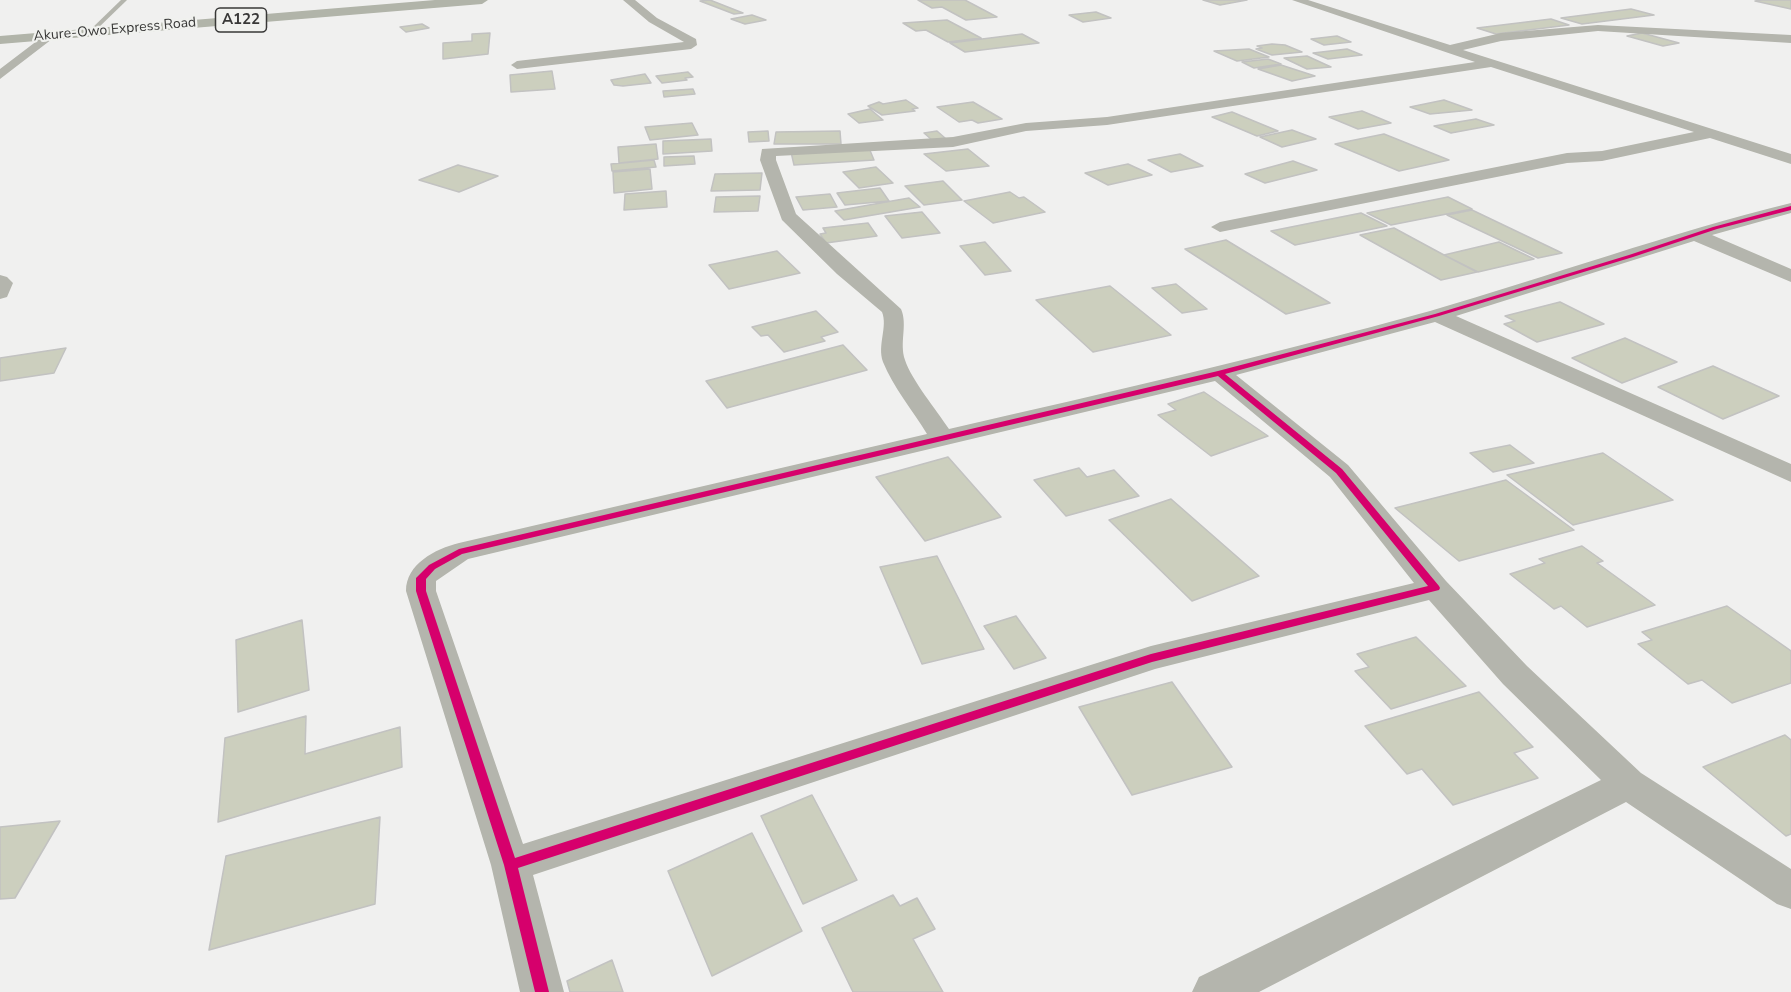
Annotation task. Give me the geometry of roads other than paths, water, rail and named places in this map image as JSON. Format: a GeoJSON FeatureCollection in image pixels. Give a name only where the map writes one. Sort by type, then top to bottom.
{"type":"FeatureCollection","features":[{"type":"Feature","properties":{"kind":"highway","name":"Akure-Owo Express Road"},"geometry":{"type":"LineString","coordinates":[[0,40],[482,0]]}},
{"type":"Feature","properties":{"kind":"street"},"geometry":{"type":"LineString","coordinates":[[517,65],[691,45],[692,42],[653,20],[628,0]]}},
{"type":"Feature","properties":{"kind":"street"},"geometry":{"type":"LineString","coordinates":[[1298,0],[1791,159]]}},
{"type":"Feature","properties":{"kind":"street"},"geometry":{"type":"LineString","coordinates":[[1449,49],[1502,37],[1598,28],[1633,28],[1703,36],[1791,39]]}},
{"type":"Feature","properties":{"kind":"street"},"geometry":{"type":"LineString","coordinates":[[0,75],[50,36]]}},
{"type":"Feature","properties":{"kind":"street"},"geometry":{"type":"LineString","coordinates":[[942,438],[894,361],[891,339],[895,319],[891,309],[844,270],[788,216],[768,160],[768,152],[953,142],[1026,127],[1118,120],[1491,63]]}},
{"type":"Feature","properties":{"kind":"street"},"geometry":{"type":"LineString","coordinates":[[1567,158],[1574,149],[1683,125]]}},
{"type":"Feature","properties":{"kind":"street"},"geometry":{"type":"LineString","coordinates":[[1220,227],[1567,158],[1602,156],[1710,134]]}},
{"type":"Feature","properties":{"kind":"street"},"geometry":{"type":"LineString","coordinates":[[542,992],[511,866],[422,591],[421,578],[432,567],[459,552],[1219,372],[1437,315],[1791,208]]}},
{"type":"Feature","properties":{"kind":"street"},"geometry":{"type":"LineString","coordinates":[[1696,235],[1791,276]]}},
{"type":"Feature","properties":{"kind":"street"},"geometry":{"type":"LineString","coordinates":[[0,281],[3,283],[0,293]]}},
{"type":"Feature","properties":{"kind":"street"},"geometry":{"type":"LineString","coordinates":[[1437,315],[1791,474]]}},
{"type":"Feature","properties":{"kind":"street"},"geometry":{"type":"LineString","coordinates":[[1219,372],[1339,471],[1435,588],[1515,675],[1628,784],[1791,891]]}},
{"type":"Feature","properties":{"kind":"street"},"geometry":{"type":"LineString","coordinates":[[511,866],[1151,658],[1435,588]]}},
{"type":"Feature","properties":{"kind":"street"},"geometry":{"type":"LineString","coordinates":[[1214,992],[1628,784]]}},
{"type":"Feature","properties":{"kind":"lane"},"geometry":{"type":"LineString","coordinates":[[91,32],[124,0]]}}]}
